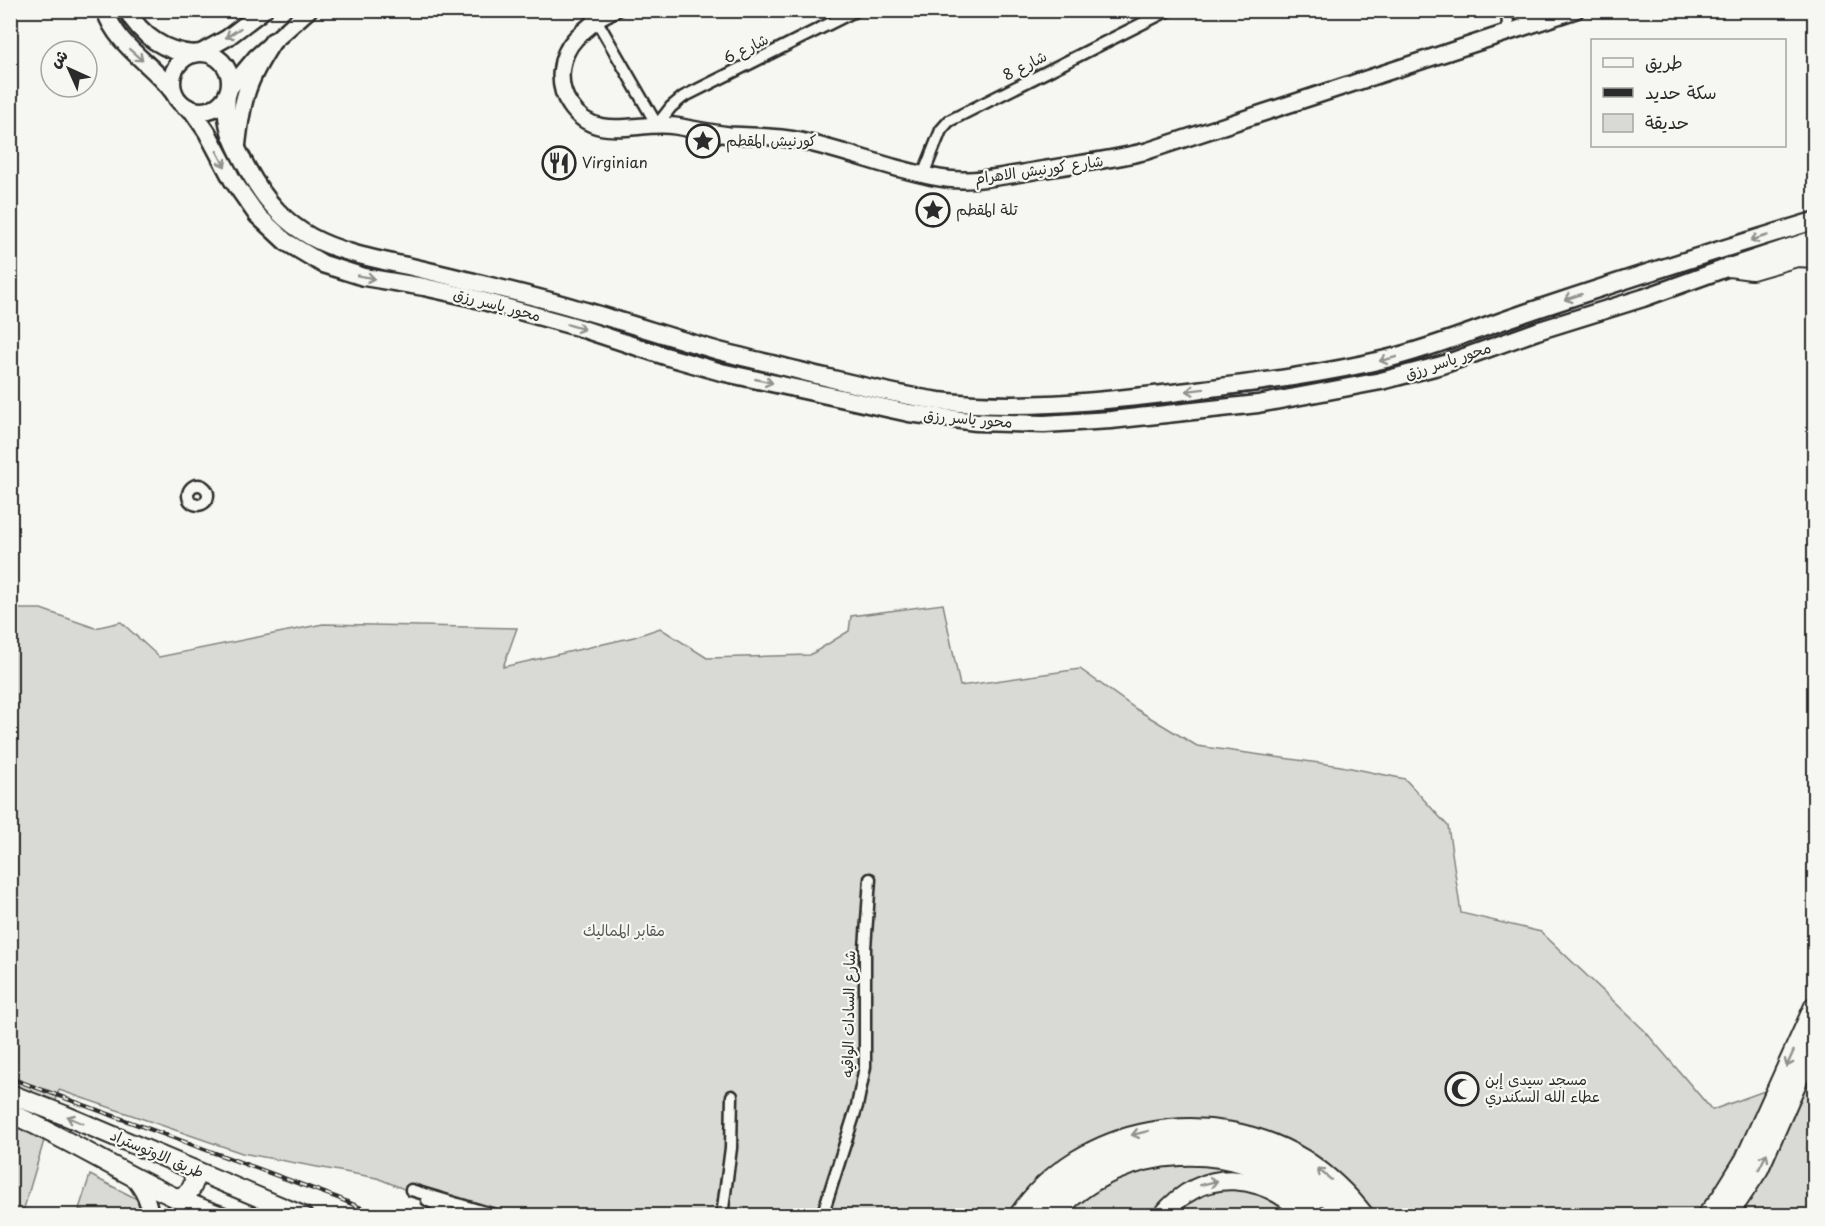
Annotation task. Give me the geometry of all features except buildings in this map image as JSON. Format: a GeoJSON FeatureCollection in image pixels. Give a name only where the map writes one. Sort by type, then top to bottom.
{"type":"FeatureCollection","features":[{"type":"Feature","properties":{"kind":"highway"},"geometry":{"type":"LineString","coordinates":[[1729,267],[1752,270],[1797,257],[1815,258]]}},
{"type":"Feature","properties":{"kind":"highway"},"geometry":{"type":"LineString","coordinates":[[1727,1208],[1733,1180],[1753,1143],[1815,1006]]}},
{"type":"Feature","properties":{"kind":"highway"},"geometry":{"type":"LineString","coordinates":[[1706,1215],[1727,1208],[1759,1169],[1815,1044]]}},
{"type":"Feature","properties":{"kind":"highway","name":"طريق الاوتوستراد"},"geometry":{"type":"LineString","coordinates":[[10,1094],[303,1215]]}},
{"type":"Feature","properties":{"kind":"highway","name":"طريق الاوتوستراد"},"geometry":{"type":"LineString","coordinates":[[10,1113],[61,1137],[133,1177],[213,1213]]}},
{"type":"Feature","properties":{"kind":"highway"},"geometry":{"type":"LineString","coordinates":[[1018,1215],[1055,1175],[1096,1149],[1123,1138],[1150,1131],[1195,1127],[1249,1136],[1289,1152],[1311,1164],[1330,1179],[1365,1215]]}},
{"type":"Feature","properties":{"kind":"highway"},"geometry":{"type":"LineString","coordinates":[[1037,1215],[1071,1181],[1102,1162],[1137,1149],[1171,1142],[1189,1142],[1232,1146],[1272,1159],[1302,1176],[1347,1215]]}},
{"type":"Feature","properties":{"kind":"highway"},"geometry":{"type":"LineString","coordinates":[[1053,1215],[1085,1187],[1108,1173],[1149,1159],[1191,1155],[1226,1158],[1262,1169],[1296,1187],[1329,1215]]}},
{"type":"Feature","properties":{"kind":"highway"},"geometry":{"type":"LineString","coordinates":[[176,1198],[185,1195],[192,1188],[194,1178],[191,1169]]}},
{"type":"Feature","properties":{"kind":"highway"},"geometry":{"type":"LineString","coordinates":[[1162,1215],[1176,1201],[1194,1189],[1214,1182],[1233,1180],[1251,1182],[1271,1189],[1306,1215]]}},
{"type":"Feature","properties":{"kind":"highway"},"geometry":{"type":"LineString","coordinates":[[213,1213],[217,1194],[232,1185]]}},
{"type":"Feature","properties":{"kind":"main road"},"geometry":{"type":"LineString","coordinates":[[105,10],[111,26],[125,45],[156,72],[181,102],[197,111],[209,110],[220,104],[228,92],[230,75],[223,63],[212,55],[177,52],[162,46],[139,29],[127,10]]}},
{"type":"Feature","properties":{"kind":"main road"},"geometry":{"type":"LineString","coordinates":[[237,149],[240,115],[246,89],[273,41]]}},
{"type":"Feature","properties":{"kind":"main road"},"geometry":{"type":"LineString","coordinates":[[174,93],[172,81],[176,69],[183,60],[197,54]]}},
{"type":"Feature","properties":{"kind":"main road","name":"محور ياسر رزق"},"geometry":{"type":"LineString","coordinates":[[228,92],[226,117],[228,128],[257,186],[291,224],[316,240],[344,252],[527,295],[724,352],[883,390],[938,400],[994,405],[1051,405],[1107,401],[1266,381],[1374,362],[1815,221]]}},
{"type":"Feature","properties":{"kind":"main road","name":"محور ياسر رزق"},"geometry":{"type":"LineString","coordinates":[[191,109],[207,132],[233,181],[257,214],[286,243],[323,264],[357,276],[416,285],[465,296],[577,327],[721,372],[909,413],[976,422],[1044,424],[1111,420],[1258,404],[1370,383],[1442,365],[1537,330],[1643,298],[1729,267],[1815,240]]}},
{"type":"Feature","properties":{"kind":"street"},"geometry":{"type":"LineString","coordinates":[[197,54],[241,29],[264,10]]}},
{"type":"Feature","properties":{"kind":"street"},"geometry":{"type":"LineString","coordinates":[[228,92],[248,65],[309,10]]}},
{"type":"Feature","properties":{"kind":"street"},"geometry":{"type":"LineString","coordinates":[[618,10],[601,16],[657,125]]}},
{"type":"Feature","properties":{"kind":"street","name":"شارع 6"},"geometry":{"type":"LineString","coordinates":[[657,125],[683,98],[857,10]]}},
{"type":"Feature","properties":{"kind":"street","name":"شارع 8"},"geometry":{"type":"LineString","coordinates":[[923,175],[941,130],[949,121],[1169,10]]}},
{"type":"Feature","properties":{"kind":"street"},"geometry":{"type":"LineString","coordinates":[[1505,34],[1508,22],[1506,10]]}},
{"type":"Feature","properties":{"kind":"street"},"geometry":{"type":"LineString","coordinates":[[1512,10],[1539,23]]}},
{"type":"Feature","properties":{"kind":"street","name":"شارع كورنيش الاهرام"},"geometry":{"type":"LineString","coordinates":[[601,16],[576,39],[565,56],[561,76],[565,96],[584,120],[603,128],[613,129],[657,125],[715,133],[790,139],[923,175],[949,180],[976,180],[1126,156],[1167,146],[1576,10]]}},
{"type":"Feature","properties":{"kind":"street","name":"شارع السادات الواقيه"},"geometry":{"type":"LineString","coordinates":[[822,1215],[857,1106],[865,1067],[866,932],[870,879]]}},
{"type":"Feature","properties":{"kind":"street"},"geometry":{"type":"LineString","coordinates":[[722,1215],[731,1148],[732,1096]]}},
{"type":"Feature","properties":{"kind":"street"},"geometry":{"type":"LineString","coordinates":[[133,1177],[146,1196],[150,1215]]}},
{"type":"Feature","properties":{"kind":"street"},"geometry":{"type":"LineString","coordinates":[[455,1215],[411,1190],[498,1215]]}},
{"type":"Feature","properties":{"kind":"street"},"geometry":{"type":"LineString","coordinates":[[169,1215],[213,1213]]}},
{"type":"Feature","properties":{"kind":"green space","name":"مقابر المماليك"},"geometry":{"type":"Polygon","coordinates":[[[943,604],[960,686],[1080,669],[1136,709],[1197,746],[1341,766],[1405,779],[1448,826],[1461,913],[1541,932],[1644,1030],[1712,1110],[1814,1073],[1814,1215],[468,1215],[377,1178],[242,1153],[59,1090],[22,1215],[11,1215],[10,609],[41,609],[95,628],[121,622],[159,657],[323,624],[517,628],[503,667],[634,637],[660,628],[707,658],[810,655],[849,631],[851,616],[943,604]]]}},
{"type":"Feature","properties":{"kind":"green space"},"geometry":{"type":"Polygon","coordinates":[[[90,1175],[141,1201],[139,1215],[96,1215],[79,1209],[90,1175]]]}},
{"type":"Feature","properties":{"kind":"railway"},"geometry":{"type":"LineString","coordinates":[[10,1078],[338,1198],[380,1216]]}},
{"type":"Feature","properties":{"kind":"place","name":"كورنيش المقطم"},"geometry":{"type":"Point","coordinates":[703,141]}},
{"type":"Feature","properties":{"kind":"place","name":"Virginian"},"geometry":{"type":"Point","coordinates":[559,163]}},
{"type":"Feature","properties":{"kind":"place","name":"تلة المقطم"},"geometry":{"type":"Point","coordinates":[933,210]}},
{"type":"Feature","properties":{"kind":"place","name":"مسجد سيدى إبن عطاء الله السكندري"},"geometry":{"type":"Point","coordinates":[1462,1089]}}]}
